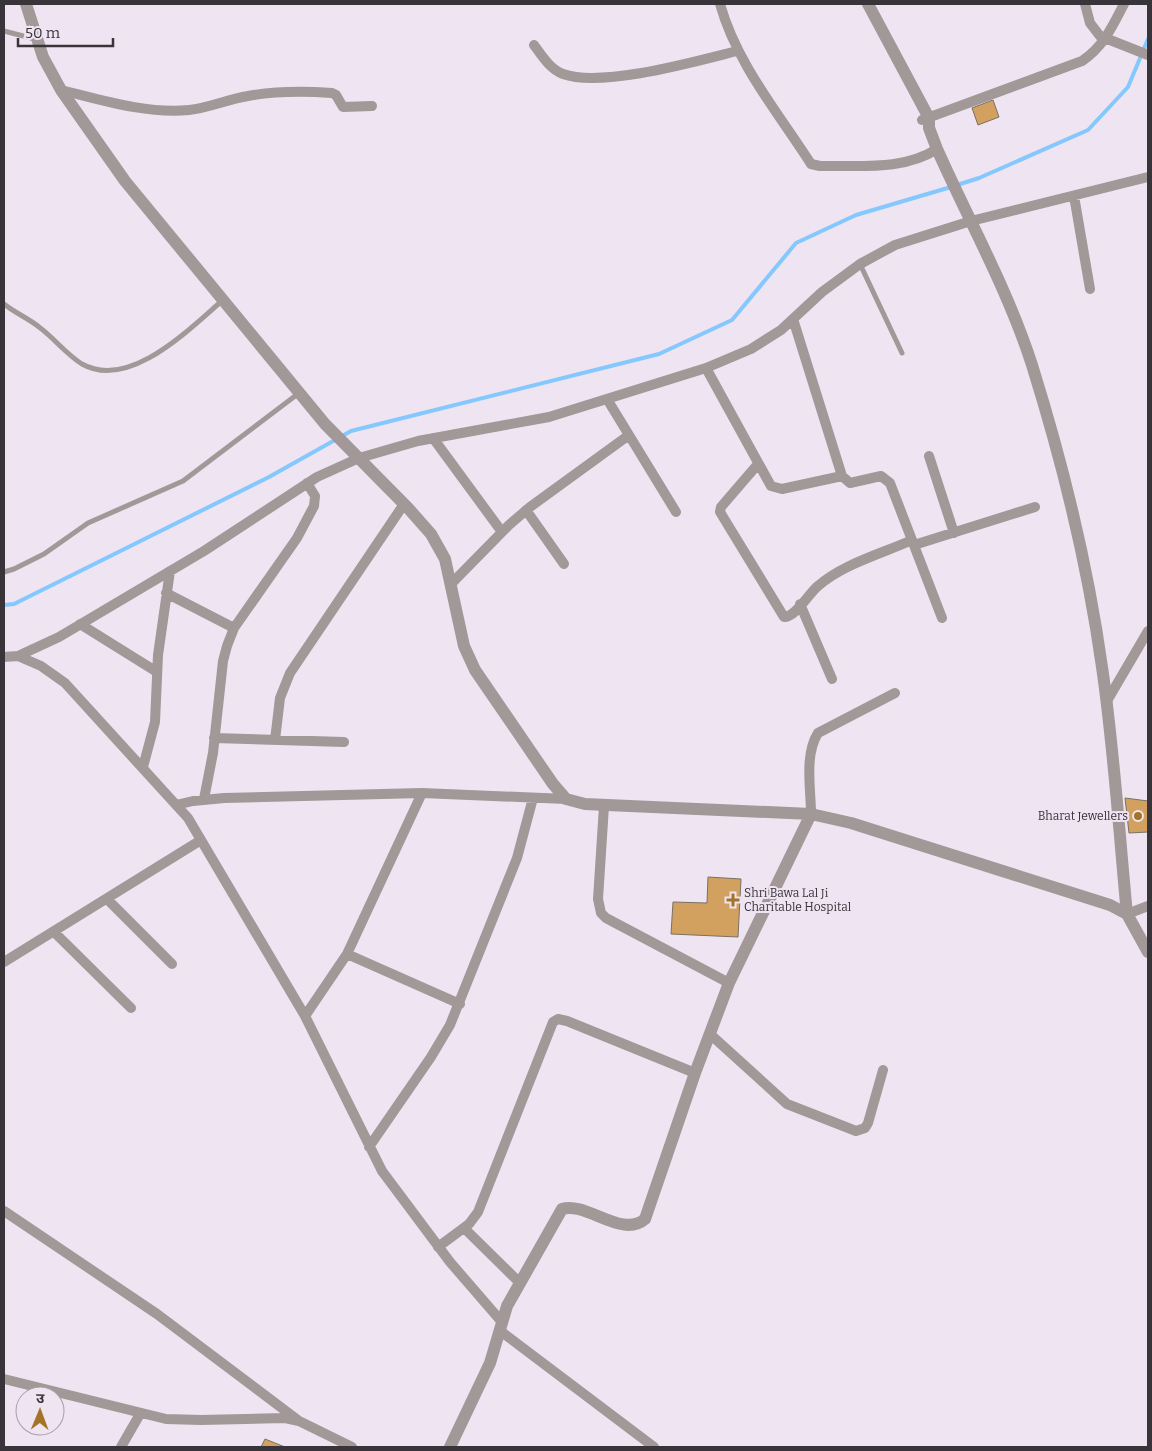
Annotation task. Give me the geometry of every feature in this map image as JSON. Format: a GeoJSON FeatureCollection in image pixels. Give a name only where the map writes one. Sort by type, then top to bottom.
{"type":"FeatureCollection","features":[{"type":"Feature","properties":{"kind":"street"},"geometry":{"type":"LineString","coordinates":[[26,4],[36,39],[61,90],[125,181],[325,424],[431,534],[445,559],[452,583],[464,646],[475,670],[553,784],[566,799]]}},
{"type":"Feature","properties":{"kind":"street"},"geometry":{"type":"LineString","coordinates":[[720,4],[726,27],[738,51],[771,105],[811,164],[814,166],[896,164],[922,159],[937,149]]}},
{"type":"Feature","properties":{"kind":"street"},"geometry":{"type":"LineString","coordinates":[[859,4],[927,122]]}},
{"type":"Feature","properties":{"kind":"street"},"geometry":{"type":"LineString","coordinates":[[868,4],[927,122],[937,149],[1011,305],[1032,364],[1057,452],[1090,599],[1107,701],[1127,914],[1148,952]]}},
{"type":"Feature","properties":{"kind":"street"},"geometry":{"type":"LineString","coordinates":[[1085,4],[1095,31],[1108,40],[1148,55]]}},
{"type":"Feature","properties":{"kind":"street"},"geometry":{"type":"LineString","coordinates":[[927,122],[1082,61],[1108,40],[1124,4]]}},
{"type":"Feature","properties":{"kind":"street"},"geometry":{"type":"LineString","coordinates":[[534,44],[552,68],[564,74],[587,77],[666,69],[738,51]]}},
{"type":"Feature","properties":{"kind":"street"},"geometry":{"type":"LineString","coordinates":[[61,90],[127,106],[162,110],[190,110],[249,96],[299,92],[332,93],[336,95],[343,107],[348,108],[372,106]]}},
{"type":"Feature","properties":{"kind":"street"},"geometry":{"type":"LineString","coordinates":[[4,657],[18,656],[80,624],[170,571],[355,454],[549,417],[706,368],[751,349],[781,330],[822,292],[860,264],[895,245],[971,221],[1148,178]]}},
{"type":"Feature","properties":{"kind":"street"},"geometry":{"type":"LineString","coordinates":[[1074,196],[1090,289]]}},
{"type":"Feature","properties":{"kind":"street"},"geometry":{"type":"LineString","coordinates":[[793,319],[842,476],[850,483],[875,477],[886,478],[942,618]]}},
{"type":"Feature","properties":{"kind":"street"},"geometry":{"type":"LineString","coordinates":[[706,368],[758,464],[768,481],[776,489],[842,476]]}},
{"type":"Feature","properties":{"kind":"street"},"geometry":{"type":"LineString","coordinates":[[607,400],[676,512]]}},
{"type":"Feature","properties":{"kind":"street"},"geometry":{"type":"LineString","coordinates":[[452,583],[526,510],[629,434]]}},
{"type":"Feature","properties":{"kind":"street"},"geometry":{"type":"LineString","coordinates":[[432,438],[502,532]]}},
{"type":"Feature","properties":{"kind":"street"},"geometry":{"type":"LineString","coordinates":[[929,456],[954,533]]}},
{"type":"Feature","properties":{"kind":"street"},"geometry":{"type":"LineString","coordinates":[[758,464],[721,506],[720,512],[781,614],[789,617],[800,604],[830,577],[913,543],[954,533],[1035,507]]}},
{"type":"Feature","properties":{"kind":"street"},"geometry":{"type":"LineString","coordinates":[[204,799],[214,738],[223,661],[234,628],[297,538],[314,506],[315,496],[307,483]]}},
{"type":"Feature","properties":{"kind":"street"},"geometry":{"type":"LineString","coordinates":[[275,740],[280,698],[290,673],[404,504]]}},
{"type":"Feature","properties":{"kind":"street"},"geometry":{"type":"LineString","coordinates":[[526,510],[564,564]]}},
{"type":"Feature","properties":{"kind":"street"},"geometry":{"type":"LineString","coordinates":[[143,767],[155,722],[157,672],[170,571]]}},
{"type":"Feature","properties":{"kind":"street"},"geometry":{"type":"LineString","coordinates":[[166,593],[234,628]]}},
{"type":"Feature","properties":{"kind":"street"},"geometry":{"type":"LineString","coordinates":[[800,604],[832,679]]}},
{"type":"Feature","properties":{"kind":"street"},"geometry":{"type":"LineString","coordinates":[[80,624],[157,672]]}},
{"type":"Feature","properties":{"kind":"street"},"geometry":{"type":"LineString","coordinates":[[1107,701],[1148,631]]}},
{"type":"Feature","properties":{"kind":"street"},"geometry":{"type":"LineString","coordinates":[[18,656],[41,666],[64,684],[143,767],[188,818],[305,1016],[325,1053],[369,1147],[387,1178],[500,1326],[654,1447]]}},
{"type":"Feature","properties":{"kind":"street"},"geometry":{"type":"LineString","coordinates":[[450,1447],[490,1363],[498,1342],[500,1326],[520,1283],[562,1209],[572,1208],[628,1225],[640,1224],[645,1219],[695,1073],[711,1035],[729,983],[811,814],[810,752],[813,741],[818,733],[895,693]]}},
{"type":"Feature","properties":{"kind":"street"},"geometry":{"type":"LineString","coordinates":[[214,738],[344,742]]}},
{"type":"Feature","properties":{"kind":"street"},"geometry":{"type":"LineString","coordinates":[[176,805],[204,799],[422,793],[566,799],[604,806],[811,814],[851,823],[1075,892],[1127,914],[1148,906]]}},
{"type":"Feature","properties":{"kind":"street"},"geometry":{"type":"LineString","coordinates":[[305,1016],[347,954],[422,793]]}},
{"type":"Feature","properties":{"kind":"street"},"geometry":{"type":"LineString","coordinates":[[369,1147],[431,1057],[460,1004],[518,858],[532,798]]}},
{"type":"Feature","properties":{"kind":"street"},"geometry":{"type":"LineString","coordinates":[[604,806],[598,899],[600,913],[606,918],[729,983]]}},
{"type":"Feature","properties":{"kind":"street"},"geometry":{"type":"LineString","coordinates":[[4,962],[201,840]]}},
{"type":"Feature","properties":{"kind":"street"},"geometry":{"type":"LineString","coordinates":[[107,899],[172,964]]}},
{"type":"Feature","properties":{"kind":"street"},"geometry":{"type":"LineString","coordinates":[[54,932],[131,1008]]}},
{"type":"Feature","properties":{"kind":"street"},"geometry":{"type":"LineString","coordinates":[[347,954],[460,1004]]}},
{"type":"Feature","properties":{"kind":"street"},"geometry":{"type":"LineString","coordinates":[[438,1247],[464,1228],[478,1212],[552,1022],[558,1019],[567,1021],[695,1073]]}},
{"type":"Feature","properties":{"kind":"street"},"geometry":{"type":"LineString","coordinates":[[711,1035],[787,1104],[856,1132],[865,1128],[868,1123],[883,1070]]}},
{"type":"Feature","properties":{"kind":"street"},"geometry":{"type":"LineString","coordinates":[[4,1211],[158,1314],[299,1421],[352,1447]]}},
{"type":"Feature","properties":{"kind":"street"},"geometry":{"type":"LineString","coordinates":[[464,1228],[520,1283]]}},
{"type":"Feature","properties":{"kind":"street"},"geometry":{"type":"LineString","coordinates":[[4,1379],[140,1414],[182,1420],[273,1417],[299,1421]]}},
{"type":"Feature","properties":{"kind":"street"},"geometry":{"type":"LineString","coordinates":[[121,1447],[140,1414]]}},
{"type":"Feature","properties":{"kind":"lane"},"geometry":{"type":"LineString","coordinates":[[4,31],[36,39]]}},
{"type":"Feature","properties":{"kind":"lane"},"geometry":{"type":"LineString","coordinates":[[860,264],[902,353]]}},
{"type":"Feature","properties":{"kind":"lane"},"geometry":{"type":"LineString","coordinates":[[4,304],[39,327],[72,357],[84,365],[100,369],[121,369],[144,360],[172,344],[224,299]]}},
{"type":"Feature","properties":{"kind":"lane"},"geometry":{"type":"LineString","coordinates":[[4,572],[44,554],[88,523],[183,481],[299,393]]}},
{"type":"Feature","properties":{"kind":"building"},"geometry":{"type":"Polygon","coordinates":[[[993,100],[999,117],[978,125],[972,108],[993,100]]]}},
{"type":"Feature","properties":{"kind":"building","name":"Bharat Jewellers"},"geometry":{"type":"Polygon","coordinates":[[[1125,798],[1148,801],[1148,832],[1129,833],[1125,798]]]}},
{"type":"Feature","properties":{"kind":"building"},"geometry":{"type":"Polygon","coordinates":[[[708,877],[741,879],[738,937],[671,934],[673,902],[707,903],[708,877]]]}},
{"type":"Feature","properties":{"kind":"building"},"geometry":{"type":"Polygon","coordinates":[[[265,1439],[285,1447],[261,1447],[265,1439]]]}},
{"type":"Feature","properties":{"kind":"waterway"},"geometry":{"type":"LineString","coordinates":[[957,185],[979,178],[1088,130],[1128,87],[1148,39]]}},
{"type":"Feature","properties":{"kind":"waterway"},"geometry":{"type":"LineString","coordinates":[[4,605],[14,604],[269,477],[351,431],[659,354],[732,320],[796,243],[856,215],[951,187]]}},
{"type":"Feature","properties":{"kind":"place","name":"Bharat Jewellers"},"geometry":{"type":"Point","coordinates":[1138,816]}},
{"type":"Feature","properties":{"kind":"place","name":"Shri Bawa Lal Ji Charitable Hospital"},"geometry":{"type":"Point","coordinates":[733,900]}}]}
